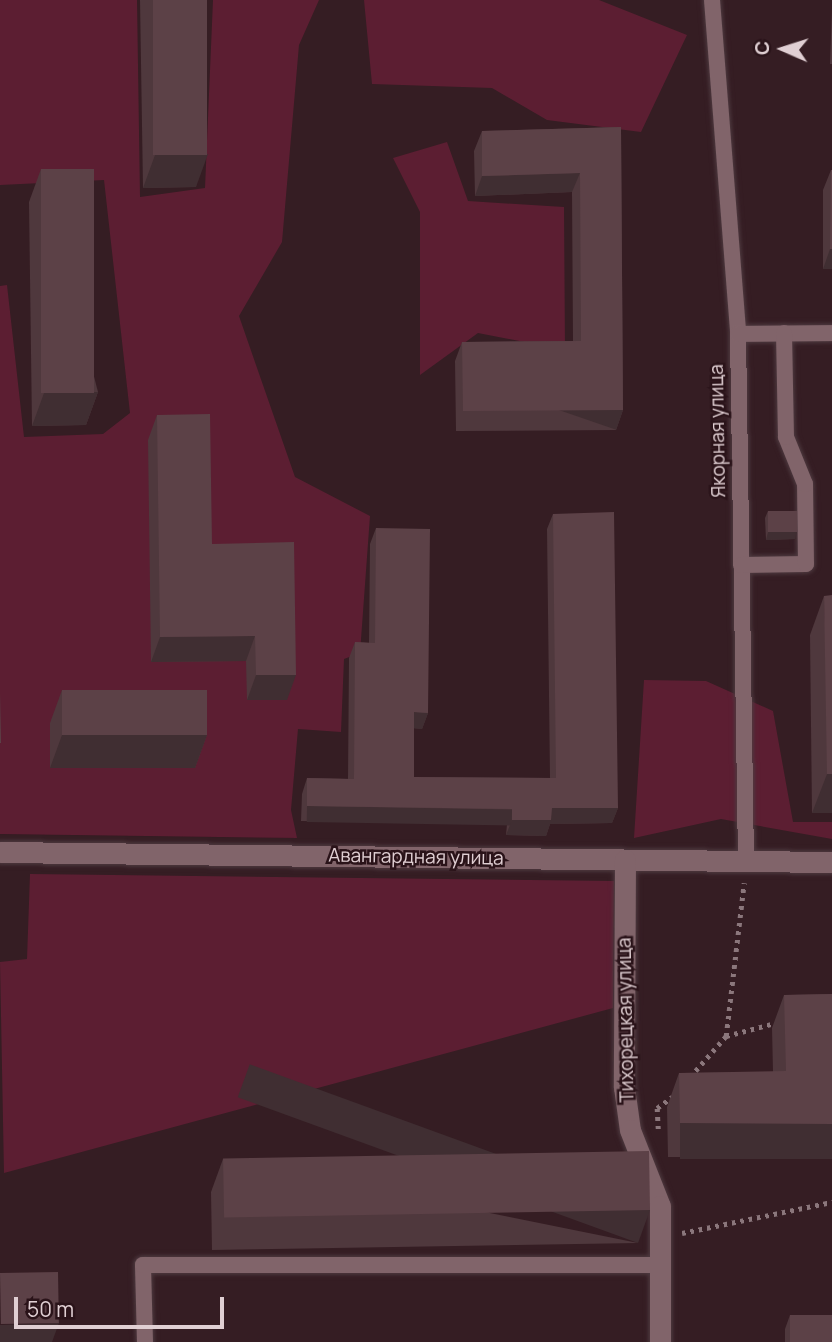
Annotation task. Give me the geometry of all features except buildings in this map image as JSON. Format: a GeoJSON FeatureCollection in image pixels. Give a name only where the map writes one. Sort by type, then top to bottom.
{"type":"FeatureCollection","features":[{"type":"Feature","properties":{"kind":"street","name":"Авангардная улица"},"geometry":{"type":"LineString","coordinates":[[0,852],[832,863]]}},
{"type":"Feature","properties":{"kind":"street","name":"Тихорецкая улица"},"geometry":{"type":"LineString","coordinates":[[625,860],[624,1087],[630,1130],[660,1206],[660,1342]]}},
{"type":"Feature","properties":{"kind":"lane","name":"Якорная улица"},"geometry":{"type":"LineString","coordinates":[[712,0],[737,334],[746,862]]}},
{"type":"Feature","properties":{"kind":"lane"},"geometry":{"type":"LineString","coordinates":[[741,565],[806,564],[805,484],[786,438],[784,333]]}},
{"type":"Feature","properties":{"kind":"lane"},"geometry":{"type":"LineString","coordinates":[[737,334],[832,333]]}},
{"type":"Feature","properties":{"kind":"lane"},"geometry":{"type":"LineString","coordinates":[[145,1342],[143,1265],[660,1265]]}},
{"type":"Feature","properties":{"kind":"path"},"geometry":{"type":"LineString","coordinates":[[726,1036],[746,862]]}},
{"type":"Feature","properties":{"kind":"path"},"geometry":{"type":"LineString","coordinates":[[658,1136],[657,1108],[726,1036],[791,1019]]}},
{"type":"Feature","properties":{"kind":"path"},"geometry":{"type":"LineString","coordinates":[[660,1237],[832,1202]]}},
{"type":"Feature","properties":{"kind":"shaded area"},"geometry":{"type":"Polygon","coordinates":[[[0,0],[137,0],[140,197],[205,188],[213,0],[319,0],[299,45],[282,242],[239,316],[295,477],[370,516],[360,653],[344,659],[341,732],[298,729],[291,810],[297,838],[0,834],[0,286],[7,285],[24,437],[103,434],[130,413],[104,180],[0,185],[0,0]]]}},
{"type":"Feature","properties":{"kind":"shaded area"},"geometry":{"type":"Polygon","coordinates":[[[364,0],[599,0],[687,35],[641,132],[547,120],[492,88],[372,84],[364,0]]]}},
{"type":"Feature","properties":{"kind":"shaded area"},"geometry":{"type":"Polygon","coordinates":[[[447,142],[468,201],[564,207],[565,350],[478,333],[420,375],[420,212],[393,158],[447,142]]]}},
{"type":"Feature","properties":{"kind":"shaded area"},"geometry":{"type":"Polygon","coordinates":[[[644,680],[706,681],[773,711],[793,822],[832,822],[832,839],[721,819],[634,838],[644,680]]]}},
{"type":"Feature","properties":{"kind":"shaded area"},"geometry":{"type":"Polygon","coordinates":[[[30,874],[614,881],[613,1008],[4,1173],[0,962],[27,959],[30,874]]]}}]}
